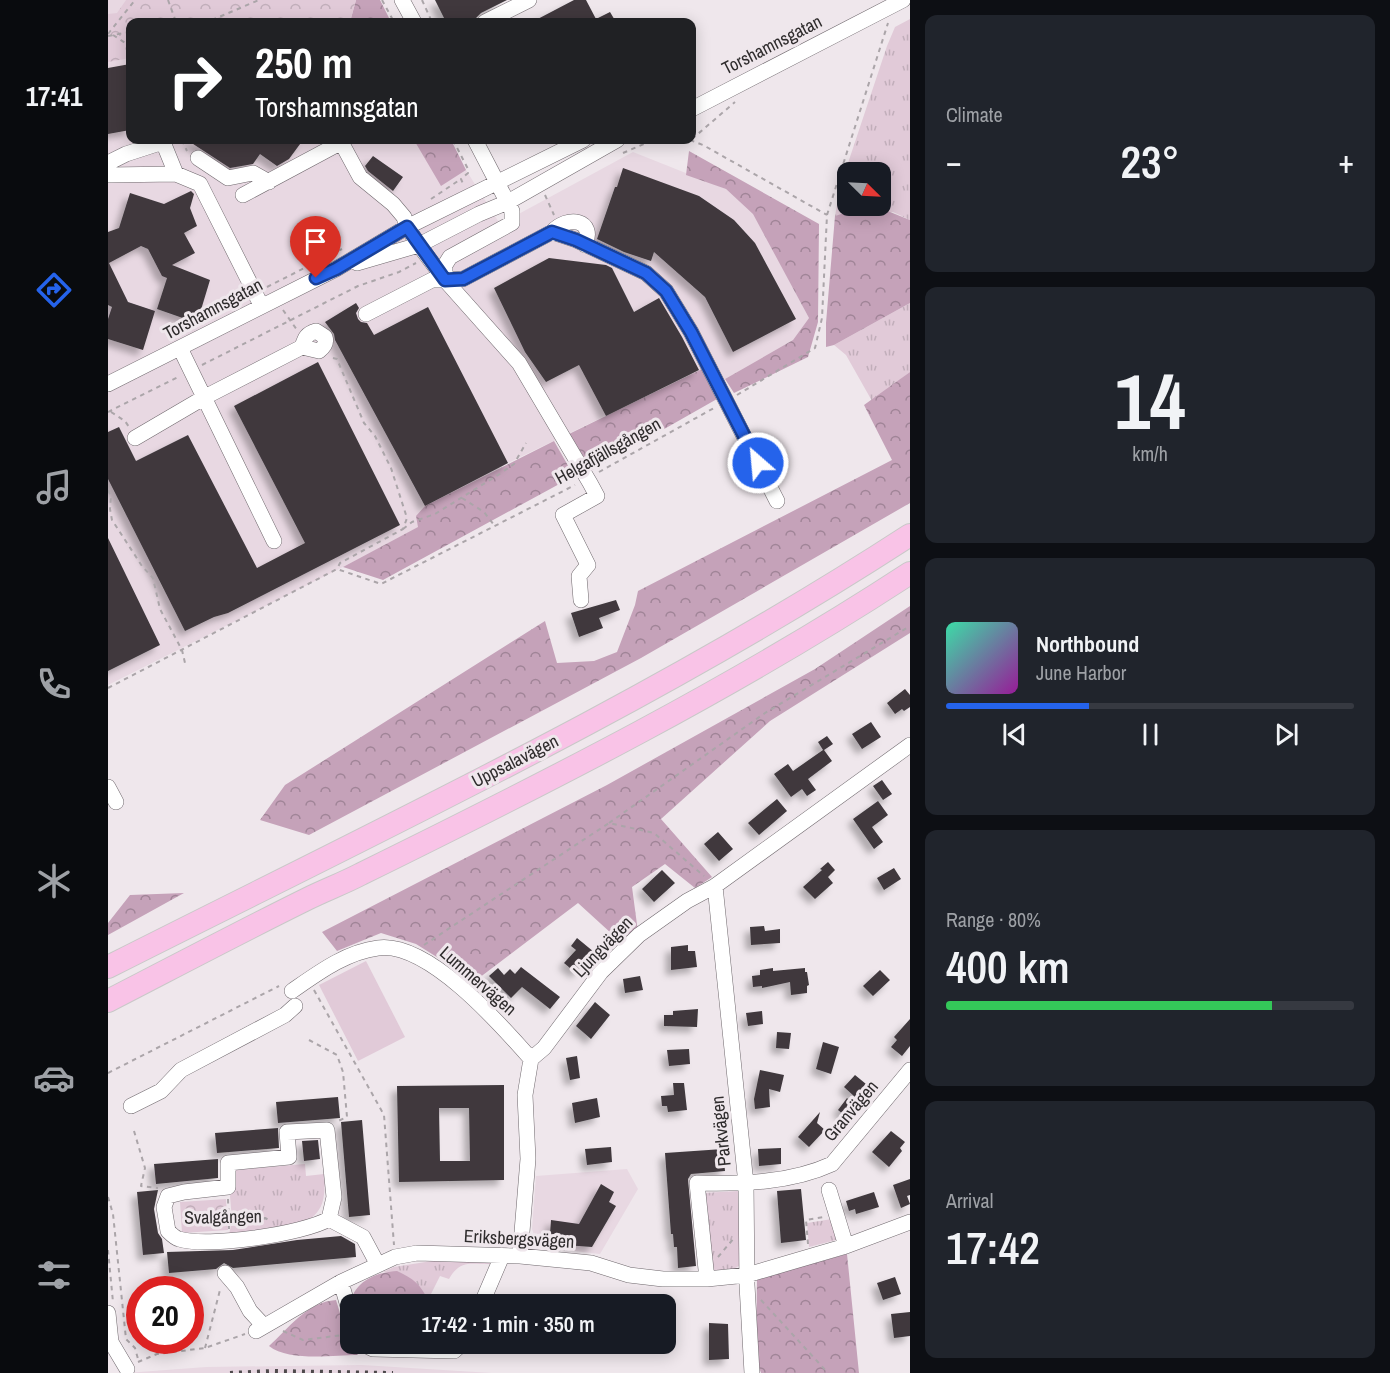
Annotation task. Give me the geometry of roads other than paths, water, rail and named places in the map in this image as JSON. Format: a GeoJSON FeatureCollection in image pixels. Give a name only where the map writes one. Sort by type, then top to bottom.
{"type":"FeatureCollection","features":[{"type":"Feature","properties":{"kind":"highway","name":"Uppsalavägen"},"geometry":{"type":"LineString","coordinates":[[108,968],[528,755],[689,670],[832,586],[910,535]]}},
{"type":"Feature","properties":{"kind":"highway","name":"Uppsalavägen"},"geometry":{"type":"LineString","coordinates":[[108,1001],[541,783],[700,699],[773,659],[910,573]]}},
{"type":"Feature","properties":{"kind":"street"},"geometry":{"type":"LineString","coordinates":[[402,0],[412,18]]}},
{"type":"Feature","properties":{"kind":"street"},"geometry":{"type":"LineString","coordinates":[[493,18],[529,0]]}},
{"type":"Feature","properties":{"kind":"street","name":"Torshamnsgatan"},"geometry":{"type":"LineString","coordinates":[[696,107],[903,0]]}},
{"type":"Feature","properties":{"kind":"street"},"geometry":{"type":"LineString","coordinates":[[108,163],[126,154],[157,144]]}},
{"type":"Feature","properties":{"kind":"street"},"geometry":{"type":"LineString","coordinates":[[164,144],[176,174]]}},
{"type":"Feature","properties":{"kind":"street"},"geometry":{"type":"LineString","coordinates":[[243,195],[336,144]]}},
{"type":"Feature","properties":{"kind":"street"},"geometry":{"type":"LineString","coordinates":[[343,144],[360,177],[393,204],[445,280],[519,363],[597,496],[563,515],[588,565],[579,576],[581,600]]}},
{"type":"Feature","properties":{"kind":"street"},"geometry":{"type":"LineString","coordinates":[[445,280],[445,265],[450,257],[512,223],[512,211],[477,144]]}},
{"type":"Feature","properties":{"kind":"street","name":"Torshamnsgatan"},"geometry":{"type":"LineString","coordinates":[[336,269],[405,222],[497,182],[575,144]]}},
{"type":"Feature","properties":{"kind":"street","name":"Torshamnsgatan"},"geometry":{"type":"LineString","coordinates":[[108,384],[180,348],[258,300],[336,269],[424,251],[479,214],[508,202],[610,144]]}},
{"type":"Feature","properties":{"kind":"street"},"geometry":{"type":"LineString","coordinates":[[198,158],[228,178],[253,173],[269,182]]}},
{"type":"Feature","properties":{"kind":"street"},"geometry":{"type":"LineString","coordinates":[[108,175],[176,174],[200,184],[258,300]]}},
{"type":"Feature","properties":{"kind":"street"},"geometry":{"type":"LineString","coordinates":[[366,314],[432,280],[463,279],[552,232],[576,240],[646,273],[666,291],[691,332],[777,501]]}},
{"type":"Feature","properties":{"kind":"street"},"geometry":{"type":"LineString","coordinates":[[135,438],[205,397],[302,347]]}},
{"type":"Feature","properties":{"kind":"street"},"geometry":{"type":"LineString","coordinates":[[180,348],[274,541]]}},
{"type":"Feature","properties":{"kind":"street","name":"Ljungvägen"},"geometry":{"type":"LineString","coordinates":[[531,1059],[544,1048],[602,972],[639,935],[687,901],[715,886],[910,745]]}},
{"type":"Feature","properties":{"kind":"street"},"geometry":{"type":"LineString","coordinates":[[108,787],[116,802]]}},
{"type":"Feature","properties":{"kind":"street","name":"Parkvägen"},"geometry":{"type":"LineString","coordinates":[[715,886],[746,1184],[747,1280],[752,1373]]}},
{"type":"Feature","properties":{"kind":"street","name":"Lummervägen"},"geometry":{"type":"LineString","coordinates":[[131,1106],[161,1091],[181,1070],[285,1015],[288,994],[308,980],[351,954],[380,947],[411,953],[440,971],[489,1012],[531,1059]]}},
{"type":"Feature","properties":{"kind":"street"},"geometry":{"type":"LineString","coordinates":[[520,1256],[528,1159],[525,1095],[531,1059]]}},
{"type":"Feature","properties":{"kind":"street","name":"Granvägen"},"geometry":{"type":"LineString","coordinates":[[707,1275],[697,1183],[746,1184],[816,1172],[832,1164],[910,1070]]}},
{"type":"Feature","properties":{"kind":"street","name":"Svalgången"},"geometry":{"type":"LineString","coordinates":[[327,1130],[334,1197],[329,1219],[320,1224],[285,1234],[190,1241],[177,1239],[168,1231],[164,1207],[168,1196],[228,1187],[228,1163],[289,1157],[287,1132],[327,1130]]}},
{"type":"Feature","properties":{"kind":"street"},"geometry":{"type":"LineString","coordinates":[[829,1190],[846,1246]]}},
{"type":"Feature","properties":{"kind":"street"},"geometry":{"type":"LineString","coordinates":[[329,1219],[363,1237],[378,1265]]}},
{"type":"Feature","properties":{"kind":"street","name":"Eriksbergsvägen"},"geometry":{"type":"LineString","coordinates":[[225,1273],[237,1287],[262,1327],[340,1282],[395,1257],[417,1253],[520,1256],[591,1263],[629,1275],[652,1278],[707,1275],[747,1280],[910,1222]]}},
{"type":"Feature","properties":{"kind":"street"},"geometry":{"type":"LineString","coordinates":[[486,1294],[502,1256]]}},
{"type":"Feature","properties":{"kind":"street"},"geometry":{"type":"LineString","coordinates":[[340,1282],[344,1294]]}},
{"type":"Feature","properties":{"kind":"street"},"geometry":{"type":"LineString","coordinates":[[108,1313],[111,1342],[133,1366]]}},
{"type":"Feature","properties":{"kind":"railway"},"geometry":{"type":"LineString","coordinates":[[230,1373],[272,1371],[393,1373]]}}]}
